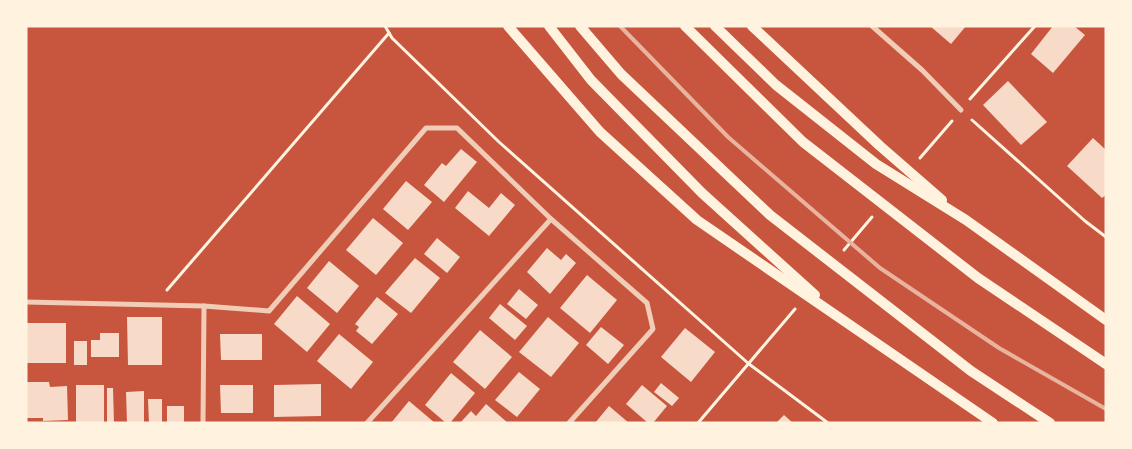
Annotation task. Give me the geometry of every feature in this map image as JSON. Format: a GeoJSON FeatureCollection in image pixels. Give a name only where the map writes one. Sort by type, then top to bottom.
{"type":"FeatureCollection","features":[{"type":"Feature","properties":{"kind":"main road"},"geometry":{"type":"LineString","coordinates":[[508,26],[600,132],[697,220],[993,423]]}},
{"type":"Feature","properties":{"kind":"main road"},"geometry":{"type":"LineString","coordinates":[[549,26],[591,80],[702,193],[848,324]]}},
{"type":"Feature","properties":{"kind":"main road"},"geometry":{"type":"LineString","coordinates":[[580,26],[621,74],[770,215],[972,371],[1050,423]]}},
{"type":"Feature","properties":{"kind":"main road"},"geometry":{"type":"LineString","coordinates":[[685,26],[803,142],[978,278],[1106,364]]}},
{"type":"Feature","properties":{"kind":"main road"},"geometry":{"type":"LineString","coordinates":[[715,26],[776,86],[876,164],[966,220],[1106,320]]}},
{"type":"Feature","properties":{"kind":"main road"},"geometry":{"type":"LineString","coordinates":[[752,26],[880,146],[966,220]]}},
{"type":"Feature","properties":{"kind":"street"},"geometry":{"type":"LineString","coordinates":[[872,26],[922,70],[960,110]]}},
{"type":"Feature","properties":{"kind":"street"},"geometry":{"type":"LineString","coordinates":[[26,302],[204,306],[269,311],[426,128],[458,128],[550,219],[647,303],[653,330],[569,423]]}},
{"type":"Feature","properties":{"kind":"street"},"geometry":{"type":"LineString","coordinates":[[367,423],[550,219]]}},
{"type":"Feature","properties":{"kind":"street"},"geometry":{"type":"LineString","coordinates":[[202,423],[204,306]]}},
{"type":"Feature","properties":{"kind":"path"},"geometry":{"type":"LineString","coordinates":[[385,26],[389,33],[498,142],[749,364],[828,423]]}},
{"type":"Feature","properties":{"kind":"path"},"geometry":{"type":"LineString","coordinates":[[917,162],[1034,26]]}},
{"type":"Feature","properties":{"kind":"path"},"geometry":{"type":"LineString","coordinates":[[154,305],[389,33]]}},
{"type":"Feature","properties":{"kind":"path"},"geometry":{"type":"LineString","coordinates":[[960,110],[1078,215],[1106,237]]}},
{"type":"Feature","properties":{"kind":"path"},"geometry":{"type":"LineString","coordinates":[[842,252],[873,215]]}},
{"type":"Feature","properties":{"kind":"path"},"geometry":{"type":"LineString","coordinates":[[698,423],[798,304]]}},
{"type":"Feature","properties":{"kind":"building"},"geometry":{"type":"Polygon","coordinates":[[[930,26],[966,26],[951,44],[930,26]]]}},
{"type":"Feature","properties":{"kind":"building"},"geometry":{"type":"Polygon","coordinates":[[[1053,26],[1074,26],[1085,35],[1053,73],[1031,54],[1053,26]]]}},
{"type":"Feature","properties":{"kind":"building"},"geometry":{"type":"Polygon","coordinates":[[[1008,81],[1047,122],[1021,145],[983,105],[1008,81]]]}},
{"type":"Feature","properties":{"kind":"building"},"geometry":{"type":"Polygon","coordinates":[[[1093,138],[1106,150],[1106,195],[1102,198],[1067,166],[1093,138]]]}},
{"type":"Feature","properties":{"kind":"building"},"geometry":{"type":"Polygon","coordinates":[[[461,149],[477,162],[444,202],[424,185],[442,163],[446,166],[461,149]]]}},
{"type":"Feature","properties":{"kind":"building"},"geometry":{"type":"Polygon","coordinates":[[[406,181],[432,202],[408,230],[383,209],[406,181]]]}},
{"type":"Feature","properties":{"kind":"building"},"geometry":{"type":"Polygon","coordinates":[[[468,191],[489,208],[501,193],[515,205],[489,236],[455,208],[468,191]]]}},
{"type":"Feature","properties":{"kind":"building"},"geometry":{"type":"Polygon","coordinates":[[[373,218],[403,243],[376,275],[346,250],[373,218]]]}},
{"type":"Feature","properties":{"kind":"building"},"geometry":{"type":"Polygon","coordinates":[[[437,238],[460,257],[447,273],[424,254],[437,238]]]}},
{"type":"Feature","properties":{"kind":"building"},"geometry":{"type":"Polygon","coordinates":[[[547,248],[561,260],[566,254],[576,263],[550,294],[527,272],[547,248]]]}},
{"type":"Feature","properties":{"kind":"building"},"geometry":{"type":"Polygon","coordinates":[[[415,258],[440,278],[411,313],[385,293],[415,258]]]}},
{"type":"Feature","properties":{"kind":"building"},"geometry":{"type":"Polygon","coordinates":[[[329,261],[359,286],[337,313],[307,288],[329,261]]]}},
{"type":"Feature","properties":{"kind":"building"},"geometry":{"type":"Polygon","coordinates":[[[587,275],[617,300],[590,333],[560,308],[587,275]]]}},
{"type":"Feature","properties":{"kind":"building"},"geometry":{"type":"Polygon","coordinates":[[[519,289],[538,305],[526,319],[507,304],[519,289]]]}},
{"type":"Feature","properties":{"kind":"building"},"geometry":{"type":"Polygon","coordinates":[[[297,296],[330,324],[307,352],[274,324],[297,296]]]}},
{"type":"Feature","properties":{"kind":"building"},"geometry":{"type":"Polygon","coordinates":[[[377,297],[398,314],[372,344],[356,331],[359,327],[355,324],[377,297]]]}},
{"type":"Feature","properties":{"kind":"building"},"geometry":{"type":"Polygon","coordinates":[[[500,304],[527,326],[515,340],[489,318],[500,304]]]}},
{"type":"Feature","properties":{"kind":"building"},"geometry":{"type":"Polygon","coordinates":[[[127,317],[162,317],[162,365],[128,365],[127,317]]]}},
{"type":"Feature","properties":{"kind":"building"},"geometry":{"type":"Polygon","coordinates":[[[548,317],[579,343],[551,377],[519,352],[548,317]]]}},
{"type":"Feature","properties":{"kind":"building"},"geometry":{"type":"Polygon","coordinates":[[[26,323],[66,323],[66,363],[26,363],[26,323]]]}},
{"type":"Feature","properties":{"kind":"building"},"geometry":{"type":"Polygon","coordinates":[[[601,327],[624,345],[608,364],[586,345],[601,327]]]}},
{"type":"Feature","properties":{"kind":"building"},"geometry":{"type":"Polygon","coordinates":[[[685,328],[715,352],[691,382],[661,357],[685,328]]]}},
{"type":"Feature","properties":{"kind":"building"},"geometry":{"type":"Polygon","coordinates":[[[480,330],[512,357],[485,389],[453,362],[480,330]]]}},
{"type":"Feature","properties":{"kind":"building"},"geometry":{"type":"Polygon","coordinates":[[[100,333],[119,333],[119,357],[91,357],[91,340],[100,340],[100,333]]]}},
{"type":"Feature","properties":{"kind":"building"},"geometry":{"type":"Polygon","coordinates":[[[220,334],[262,334],[262,360],[221,360],[220,334]]]}},
{"type":"Feature","properties":{"kind":"building"},"geometry":{"type":"Polygon","coordinates":[[[339,334],[373,362],[351,389],[317,361],[339,334]]]}},
{"type":"Feature","properties":{"kind":"building"},"geometry":{"type":"Polygon","coordinates":[[[74,341],[87,341],[87,365],[74,365],[74,341]]]}},
{"type":"Feature","properties":{"kind":"building"},"geometry":{"type":"Polygon","coordinates":[[[519,372],[540,389],[517,417],[495,400],[519,372]]]}},
{"type":"Feature","properties":{"kind":"building"},"geometry":{"type":"Polygon","coordinates":[[[451,373],[475,393],[450,423],[446,423],[425,405],[451,373]]]}},
{"type":"Feature","properties":{"kind":"building"},"geometry":{"type":"Polygon","coordinates":[[[26,382],[49,382],[50,387],[67,386],[68,420],[43,421],[43,418],[26,418],[26,382]]]}},
{"type":"Feature","properties":{"kind":"building"},"geometry":{"type":"Polygon","coordinates":[[[661,383],[679,398],[672,406],[654,392],[661,383]]]}},
{"type":"Feature","properties":{"kind":"building"},"geometry":{"type":"Polygon","coordinates":[[[321,384],[321,416],[274,417],[274,385],[321,384]]]}},
{"type":"Feature","properties":{"kind":"building"},"geometry":{"type":"Polygon","coordinates":[[[76,385],[104,385],[104,423],[76,423],[76,385]]]}},
{"type":"Feature","properties":{"kind":"building"},"geometry":{"type":"Polygon","coordinates":[[[220,385],[253,385],[253,413],[221,413],[220,385]]]}},
{"type":"Feature","properties":{"kind":"building"},"geometry":{"type":"Polygon","coordinates":[[[642,385],[667,406],[653,423],[648,423],[626,404],[642,385]]]}},
{"type":"Feature","properties":{"kind":"building"},"geometry":{"type":"Polygon","coordinates":[[[107,388],[113,388],[114,423],[107,423],[107,388]]]}},
{"type":"Feature","properties":{"kind":"building"},"geometry":{"type":"Polygon","coordinates":[[[144,391],[144,423],[127,423],[126,392],[144,391]]]}},
{"type":"Feature","properties":{"kind":"building"},"geometry":{"type":"Polygon","coordinates":[[[148,399],[162,399],[162,423],[149,423],[148,399]]]}},
{"type":"Feature","properties":{"kind":"building"},"geometry":{"type":"Polygon","coordinates":[[[409,401],[435,423],[391,423],[409,401]]]}},
{"type":"Feature","properties":{"kind":"building"},"geometry":{"type":"Polygon","coordinates":[[[486,404],[508,423],[460,423],[471,411],[476,416],[486,404]]]}},
{"type":"Feature","properties":{"kind":"building"},"geometry":{"type":"Polygon","coordinates":[[[167,406],[184,406],[184,423],[167,423],[167,406]]]}},
{"type":"Feature","properties":{"kind":"building"},"geometry":{"type":"Polygon","coordinates":[[[609,406],[629,423],[595,423],[609,406]]]}},
{"type":"Feature","properties":{"kind":"building"},"geometry":{"type":"Polygon","coordinates":[[[784,415],[793,423],[776,423],[784,415]]]}},
{"type":"Feature","properties":{"kind":"railway"},"geometry":{"type":"LineString","coordinates":[[620,26],[728,137],[880,268],[999,348],[1106,409]]}}]}
